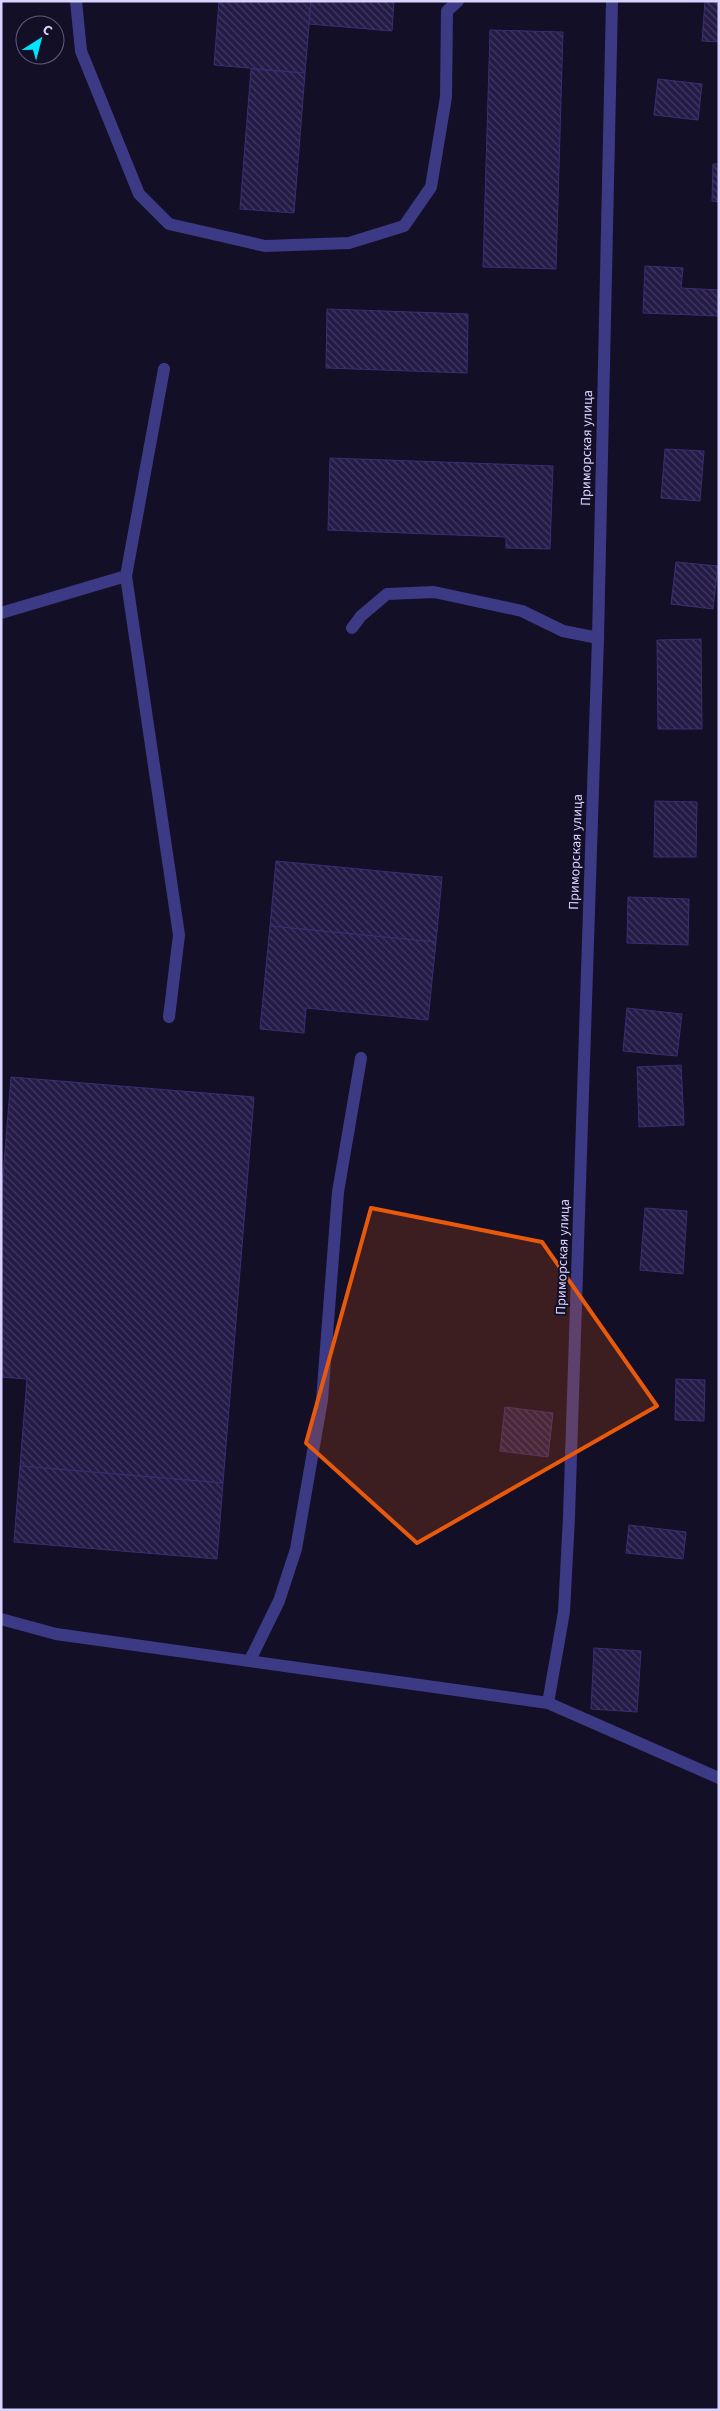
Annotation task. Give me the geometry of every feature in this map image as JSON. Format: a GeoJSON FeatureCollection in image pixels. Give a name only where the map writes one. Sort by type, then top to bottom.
{"type":"FeatureCollection","features":[{"type":"Feature","properties":{"kind":"lane"},"geometry":{"type":"LineString","coordinates":[[76,1],[81,51],[139,194],[169,224],[265,246],[349,242],[404,226],[431,187],[446,97],[447,11],[458,1]]}},
{"type":"Feature","properties":{"kind":"lane","name":"Приморская улица"},"geometry":{"type":"LineString","coordinates":[[548,1703],[564,1612],[569,1517],[598,638],[612,1]]}},
{"type":"Feature","properties":{"kind":"lane"},"geometry":{"type":"LineString","coordinates":[[164,369],[126,576],[179,935],[170,1017]]}},
{"type":"Feature","properties":{"kind":"lane"},"geometry":{"type":"LineString","coordinates":[[1,613],[126,576]]}},
{"type":"Feature","properties":{"kind":"lane"},"geometry":{"type":"LineString","coordinates":[[352,628],[361,616],[387,594],[434,592],[522,611],[563,631],[598,638]]}},
{"type":"Feature","properties":{"kind":"lane"},"geometry":{"type":"LineString","coordinates":[[250,1660],[279,1601],[296,1549],[322,1400],[338,1192],[361,1058]]}},
{"type":"Feature","properties":{"kind":"lane"},"geometry":{"type":"LineString","coordinates":[[1,1619],[56,1634],[548,1703],[719,1778]]}},
{"type":"Feature","properties":{"kind":"highlighted area"},"geometry":{"type":"Polygon","coordinates":[[[371,1208],[542,1242],[657,1406],[417,1543],[306,1443],[371,1208]]]}},
{"type":"Feature","properties":{"kind":"building"},"geometry":{"type":"Polygon","coordinates":[[[219,1],[311,1],[305,73],[214,65],[219,1]]]}},
{"type":"Feature","properties":{"kind":"building"},"geometry":{"type":"Polygon","coordinates":[[[311,1],[394,1],[392,31],[309,24],[311,1]]]}},
{"type":"Feature","properties":{"kind":"building"},"geometry":{"type":"Polygon","coordinates":[[[705,1],[719,2],[719,42],[702,41],[705,1]]]}},
{"type":"Feature","properties":{"kind":"building"},"geometry":{"type":"Polygon","coordinates":[[[490,30],[563,32],[556,269],[483,267],[490,30]]]}},
{"type":"Feature","properties":{"kind":"building"},"geometry":{"type":"Polygon","coordinates":[[[251,69],[305,73],[294,213],[240,209],[251,69]]]}},
{"type":"Feature","properties":{"kind":"building"},"geometry":{"type":"Polygon","coordinates":[[[658,79],[702,84],[698,120],[654,115],[658,79]]]}},
{"type":"Feature","properties":{"kind":"building"},"geometry":{"type":"Polygon","coordinates":[[[713,164],[719,164],[719,202],[712,201],[713,164]]]}},
{"type":"Feature","properties":{"kind":"building"},"geometry":{"type":"Polygon","coordinates":[[[645,266],[683,268],[681,288],[719,290],[719,316],[643,313],[645,266]]]}},
{"type":"Feature","properties":{"kind":"building"},"geometry":{"type":"Polygon","coordinates":[[[327,309],[468,314],[467,373],[326,368],[327,309]]]}},
{"type":"Feature","properties":{"kind":"building"},"geometry":{"type":"Polygon","coordinates":[[[665,449],[704,451],[700,501],[661,498],[665,449]]]}},
{"type":"Feature","properties":{"kind":"building"},"geometry":{"type":"Polygon","coordinates":[[[330,458],[553,466],[550,549],[506,548],[506,537],[328,530],[330,458]]]}},
{"type":"Feature","properties":{"kind":"building"},"geometry":{"type":"Polygon","coordinates":[[[676,562],[718,566],[713,609],[671,604],[676,562]]]}},
{"type":"Feature","properties":{"kind":"building"},"geometry":{"type":"Polygon","coordinates":[[[701,639],[702,729],[658,729],[657,640],[701,639]]]}},
{"type":"Feature","properties":{"kind":"building"},"geometry":{"type":"Polygon","coordinates":[[[655,801],[697,802],[696,857],[654,857],[655,801]]]}},
{"type":"Feature","properties":{"kind":"building"},"geometry":{"type":"Polygon","coordinates":[[[276,861],[442,877],[436,942],[270,926],[276,861]]]}},
{"type":"Feature","properties":{"kind":"building"},"geometry":{"type":"Polygon","coordinates":[[[628,897],[689,899],[688,945],[627,943],[628,897]]]}},
{"type":"Feature","properties":{"kind":"building"},"geometry":{"type":"Polygon","coordinates":[[[270,926],[436,942],[428,1020],[306,1008],[304,1033],[260,1029],[270,926]]]}},
{"type":"Feature","properties":{"kind":"building"},"geometry":{"type":"Polygon","coordinates":[[[627,1008],[682,1014],[677,1056],[623,1051],[627,1008]]]}},
{"type":"Feature","properties":{"kind":"building"},"geometry":{"type":"Polygon","coordinates":[[[681,1065],[684,1125],[639,1127],[637,1067],[681,1065]]]}},
{"type":"Feature","properties":{"kind":"building"},"geometry":{"type":"Polygon","coordinates":[[[11,1077],[254,1097],[223,1483],[20,1466],[27,1379],[1,1377],[1,1200],[11,1077]]]}},
{"type":"Feature","properties":{"kind":"building"},"geometry":{"type":"Polygon","coordinates":[[[645,1208],[687,1211],[683,1274],[640,1270],[645,1208]]]}},
{"type":"Feature","properties":{"kind":"building"},"geometry":{"type":"Polygon","coordinates":[[[676,1379],[705,1380],[704,1421],[675,1420],[676,1379]]]}},
{"type":"Feature","properties":{"kind":"building"},"geometry":{"type":"Polygon","coordinates":[[[505,1407],[553,1413],[548,1457],[500,1451],[505,1407]]]}},
{"type":"Feature","properties":{"kind":"building"},"geometry":{"type":"Polygon","coordinates":[[[20,1466],[223,1483],[217,1559],[14,1542],[20,1466]]]}},
{"type":"Feature","properties":{"kind":"building"},"geometry":{"type":"Polygon","coordinates":[[[629,1525],[686,1532],[683,1559],[626,1553],[629,1525]]]}},
{"type":"Feature","properties":{"kind":"building"},"geometry":{"type":"Polygon","coordinates":[[[594,1648],[641,1651],[637,1712],[591,1709],[594,1648]]]}}]}
